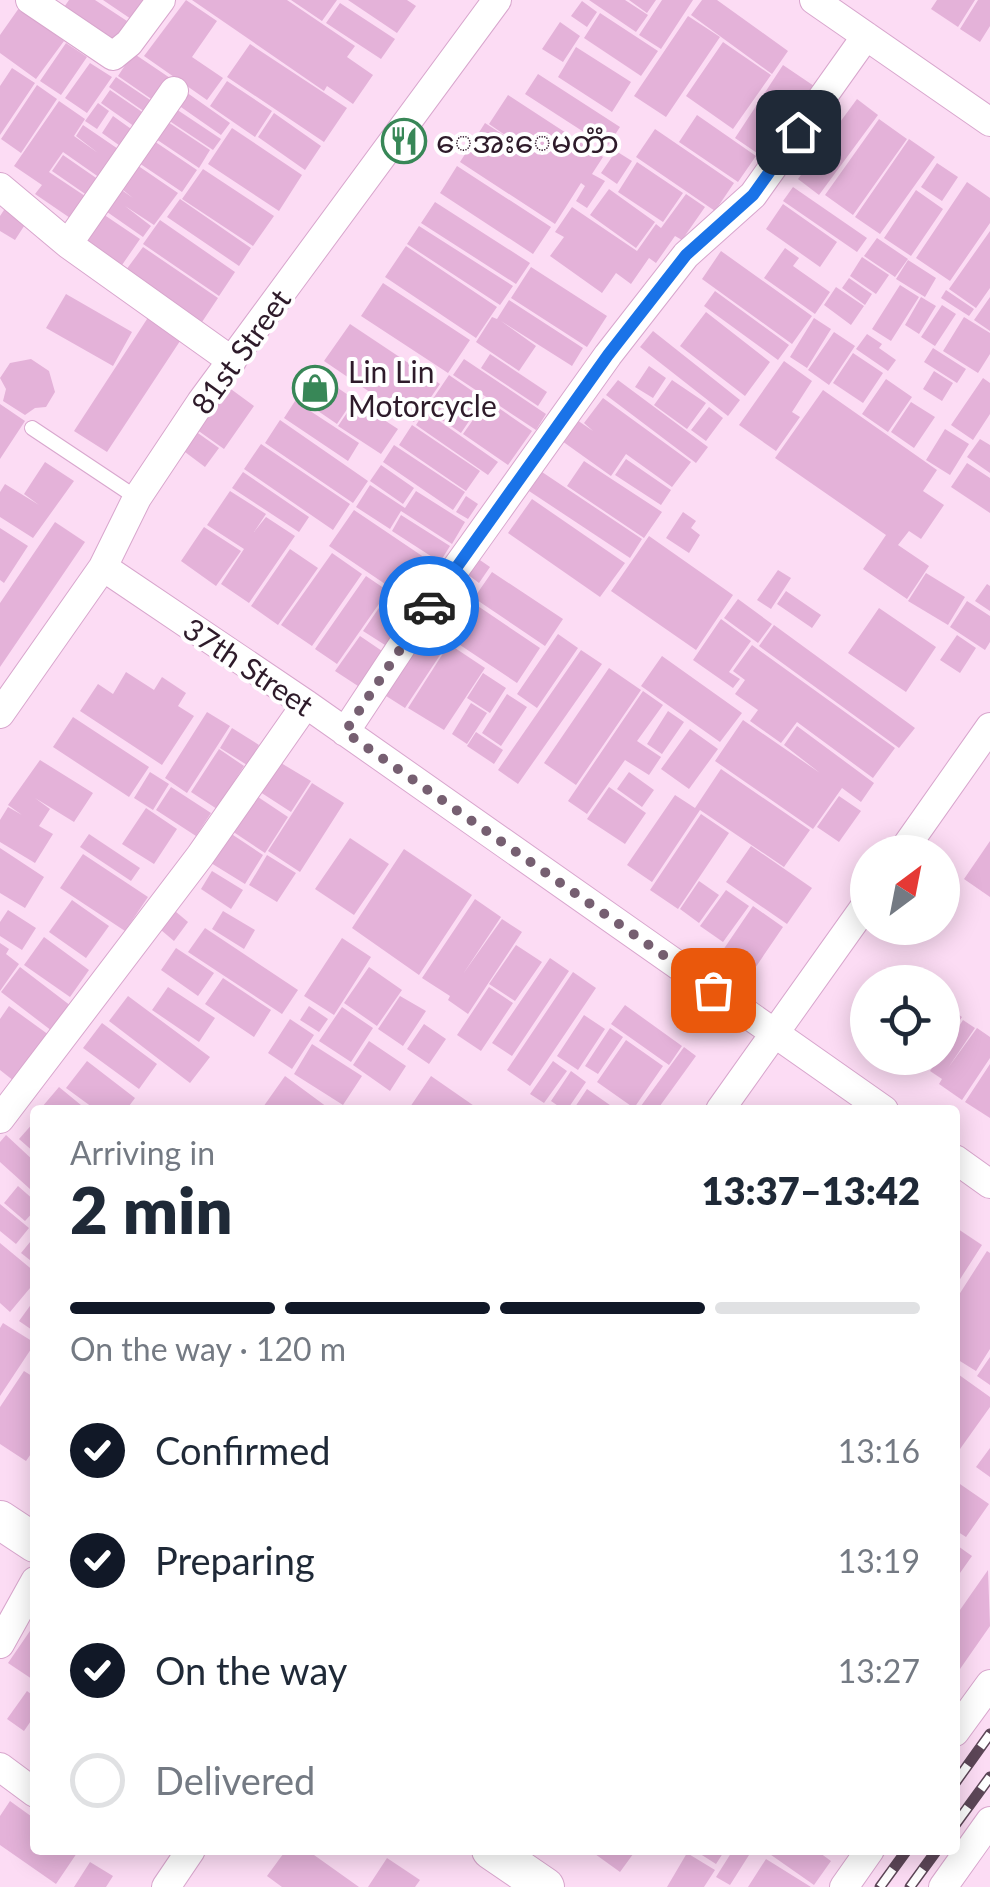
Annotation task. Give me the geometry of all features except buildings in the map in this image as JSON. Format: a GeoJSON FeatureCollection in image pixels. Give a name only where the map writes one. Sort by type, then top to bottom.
{"type":"FeatureCollection","features":[{"type":"Feature","properties":{"kind":"main road"},"geometry":{"type":"LineString","coordinates":[[0,1520],[30,1540]]}},
{"type":"Feature","properties":{"kind":"main road"},"geometry":{"type":"LineString","coordinates":[[497,1855],[535,1884]]}},
{"type":"Feature","properties":{"kind":"street"},"geometry":{"type":"LineString","coordinates":[[30,0],[113,56],[129,43],[161,0]]}},
{"type":"Feature","properties":{"kind":"street","name":"81st Street"},"geometry":{"type":"LineString","coordinates":[[0,714],[104,568],[137,498],[201,402],[497,0]]}},
{"type":"Feature","properties":{"kind":"street"},"geometry":{"type":"LineString","coordinates":[[814,0],[990,122]]}},
{"type":"Feature","properties":{"kind":"street"},"geometry":{"type":"LineString","coordinates":[[345,732],[417,623],[608,355],[686,255],[753,195],[866,36]]}},
{"type":"Feature","properties":{"kind":"street"},"geometry":{"type":"LineString","coordinates":[[68,244],[174,92]]}},
{"type":"Feature","properties":{"kind":"street"},"geometry":{"type":"LineString","coordinates":[[0,187],[68,244],[232,361]]}},
{"type":"Feature","properties":{"kind":"street","name":"37th Street"},"geometry":{"type":"LineString","coordinates":[[104,568],[306,704],[877,1105]]}},
{"type":"Feature","properties":{"kind":"street"},"geometry":{"type":"LineString","coordinates":[[0,1119],[200,856],[306,704]]}},
{"type":"Feature","properties":{"kind":"street"},"geometry":{"type":"LineString","coordinates":[[914,835],[990,727]]}},
{"type":"Feature","properties":{"kind":"street"},"geometry":{"type":"LineString","coordinates":[[724,1105],[850,928]]}},
{"type":"Feature","properties":{"kind":"street"},"geometry":{"type":"LineString","coordinates":[[960,1163],[990,1184]]}},
{"type":"Feature","properties":{"kind":"street"},"geometry":{"type":"LineString","coordinates":[[0,1644],[30,1590]]}},
{"type":"Feature","properties":{"kind":"street"},"geometry":{"type":"LineString","coordinates":[[960,1725],[990,1684]]}},
{"type":"Feature","properties":{"kind":"street"},"geometry":{"type":"LineString","coordinates":[[0,1767],[30,1789]]}},
{"type":"Feature","properties":{"kind":"street"},"geometry":{"type":"LineString","coordinates":[[943,1887],[990,1821]]}},
{"type":"Feature","properties":{"kind":"street"},"geometry":{"type":"LineString","coordinates":[[166,1887],[188,1855]]}},
{"type":"Feature","properties":{"kind":"street"},"geometry":{"type":"LineString","coordinates":[[844,1887],[866,1855]]}},
{"type":"Feature","properties":{"kind":"lane"},"geometry":{"type":"LineString","coordinates":[[32,428],[137,498]]}},
{"type":"Feature","properties":{"kind":"railway"},"geometry":{"type":"LineString","coordinates":[[960,1776],[990,1734]]}},
{"type":"Feature","properties":{"kind":"railway"},"geometry":{"type":"LineString","coordinates":[[960,1818],[990,1777]]}},
{"type":"Feature","properties":{"kind":"railway"},"geometry":{"type":"LineString","coordinates":[[880,1887],[903,1855]]}},
{"type":"Feature","properties":{"kind":"railway"},"geometry":{"type":"LineString","coordinates":[[910,1887],[933,1855]]}},
{"type":"Feature","properties":{"kind":"way so far"},"geometry":{"type":"LineString","coordinates":[[429,606],[345,732],[713,990]]}},
{"type":"Feature","properties":{"kind":"place","name":"ေအးေမတၱာ"},"geometry":{"type":"Point","coordinates":[404,141]}},
{"type":"Feature","properties":{"kind":"place","name":"Lin Lin Motorcycle"},"geometry":{"type":"Point","coordinates":[315,388]}},
{"type":"Feature","properties":{"kind":"route"},"geometry":{"type":"LineString","coordinates":[[429,606],[608,355],[686,255],[753,195],[798,132]]}}]}
